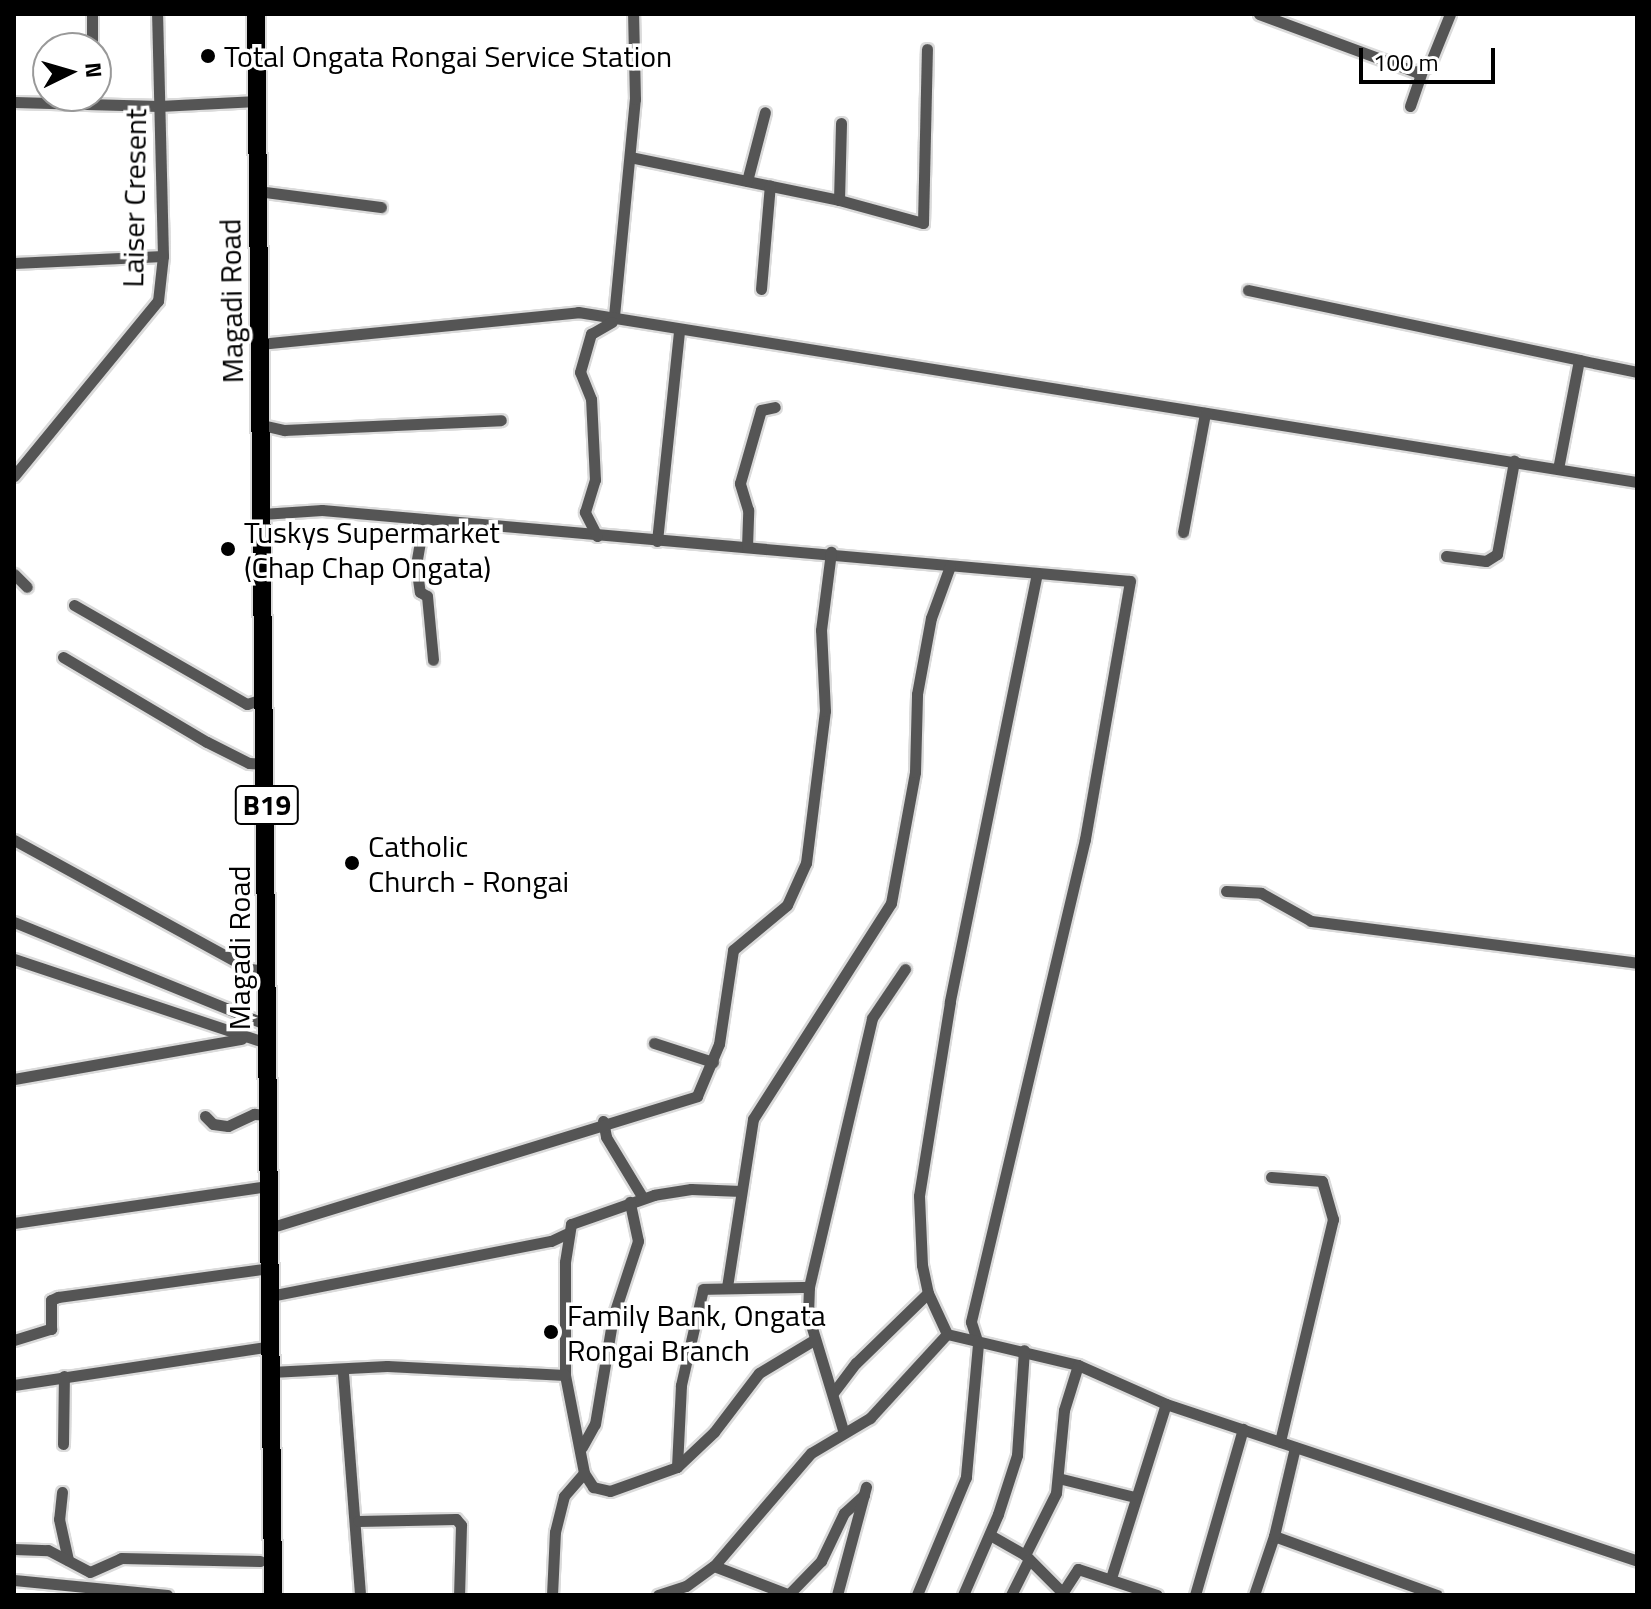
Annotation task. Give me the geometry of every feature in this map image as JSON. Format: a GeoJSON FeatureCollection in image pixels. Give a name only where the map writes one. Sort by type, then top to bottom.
{"type":"FeatureCollection","features":[{"type":"Feature","properties":{"kind":"highway","name":"Magadi Road"},"geometry":{"type":"LineString","coordinates":[[256,14],[273,1595]]}},
{"type":"Feature","properties":{"kind":"street","name":"Laiser Cresent"},"geometry":{"type":"LineString","coordinates":[[14,476],[158,301],[163,256],[157,14]]}},
{"type":"Feature","properties":{"kind":"street"},"geometry":{"type":"LineString","coordinates":[[597,536],[585,512],[595,480],[591,399],[580,372],[591,334],[613,319],[630,157],[633,14]]}},
{"type":"Feature","properties":{"kind":"street"},"geometry":{"type":"LineString","coordinates":[[1260,14],[1422,72]]}},
{"type":"Feature","properties":{"kind":"street"},"geometry":{"type":"LineString","coordinates":[[1410,106],[1422,72],[1450,14]]}},
{"type":"Feature","properties":{"kind":"street"},"geometry":{"type":"LineString","coordinates":[[630,157],[839,200],[920,224],[926,220],[927,49]]}},
{"type":"Feature","properties":{"kind":"street"},"geometry":{"type":"LineString","coordinates":[[112,102],[159,106],[257,101]]}},
{"type":"Feature","properties":{"kind":"street"},"geometry":{"type":"LineString","coordinates":[[747,181],[765,112]]}},
{"type":"Feature","properties":{"kind":"street"},"geometry":{"type":"LineString","coordinates":[[839,200],[841,123]]}},
{"type":"Feature","properties":{"kind":"street"},"geometry":{"type":"LineString","coordinates":[[761,289],[770,185]]}},
{"type":"Feature","properties":{"kind":"street"},"geometry":{"type":"LineString","coordinates":[[257,191],[381,207]]}},
{"type":"Feature","properties":{"kind":"street"},"geometry":{"type":"LineString","coordinates":[[14,263],[163,256]]}},
{"type":"Feature","properties":{"kind":"street"},"geometry":{"type":"LineString","coordinates":[[1248,290],[1637,372]]}},
{"type":"Feature","properties":{"kind":"street"},"geometry":{"type":"LineString","coordinates":[[260,344],[556,311],[1637,482]]}},
{"type":"Feature","properties":{"kind":"street"},"geometry":{"type":"LineString","coordinates":[[657,541],[679,331]]}},
{"type":"Feature","properties":{"kind":"street"},"geometry":{"type":"LineString","coordinates":[[1558,469],[1579,360]]}},
{"type":"Feature","properties":{"kind":"street"},"geometry":{"type":"LineString","coordinates":[[747,547],[748,510],[740,483],[761,410],[775,407]]}},
{"type":"Feature","properties":{"kind":"street"},"geometry":{"type":"LineString","coordinates":[[1183,532],[1205,413]]}},
{"type":"Feature","properties":{"kind":"street"},"geometry":{"type":"LineString","coordinates":[[262,425],[284,430],[501,420]]}},
{"type":"Feature","properties":{"kind":"street"},"geometry":{"type":"LineString","coordinates":[[1446,556],[1494,558],[1514,461]]}},
{"type":"Feature","properties":{"kind":"street"},"geometry":{"type":"LineString","coordinates":[[262,514],[322,510],[657,541],[831,552],[950,566],[1130,581],[1085,839],[971,1322],[978,1344],[966,1477],[917,1595]]}},
{"type":"Feature","properties":{"kind":"street"},"geometry":{"type":"LineString","coordinates":[[424,519],[416,565],[420,592],[427,596],[433,660]]}},
{"type":"Feature","properties":{"kind":"street"},"geometry":{"type":"LineString","coordinates":[[269,1228],[603,1121],[690,1101],[713,1062],[733,950],[787,905],[806,863],[825,711],[821,630],[831,552]]}},
{"type":"Feature","properties":{"kind":"street"},"geometry":{"type":"LineString","coordinates":[[727,1287],[753,1119],[891,903],[915,772],[917,694],[931,618],[950,566]]}},
{"type":"Feature","properties":{"kind":"street"},"geometry":{"type":"LineString","coordinates":[[1037,573],[950,1002],[919,1196],[928,1293],[947,1334],[978,1344],[1024,1350],[1078,1365],[1166,1404],[1637,1561]]}},
{"type":"Feature","properties":{"kind":"street"},"geometry":{"type":"LineString","coordinates":[[14,574],[27,587]]}},
{"type":"Feature","properties":{"kind":"street"},"geometry":{"type":"LineString","coordinates":[[74,605],[247,704],[265,698]]}},
{"type":"Feature","properties":{"kind":"street"},"geometry":{"type":"LineString","coordinates":[[63,657],[207,742],[249,763],[266,764]]}},
{"type":"Feature","properties":{"kind":"street"},"geometry":{"type":"LineString","coordinates":[[14,840],[250,969],[268,971]]}},
{"type":"Feature","properties":{"kind":"street"},"geometry":{"type":"LineString","coordinates":[[1226,891],[1261,893],[1311,921],[1637,963]]}},
{"type":"Feature","properties":{"kind":"street"},"geometry":{"type":"LineString","coordinates":[[14,922],[268,1034]]}},
{"type":"Feature","properties":{"kind":"street"},"geometry":{"type":"LineString","coordinates":[[14,959],[244,1039]]}},
{"type":"Feature","properties":{"kind":"street"},"geometry":{"type":"LineString","coordinates":[[843,1430],[814,1340],[809,1287],[872,1018],[905,969]]}},
{"type":"Feature","properties":{"kind":"street"},"geometry":{"type":"LineString","coordinates":[[14,1079],[268,1034]]}},
{"type":"Feature","properties":{"kind":"street"},"geometry":{"type":"LineString","coordinates":[[654,1043],[713,1062]]}},
{"type":"Feature","properties":{"kind":"street"},"geometry":{"type":"LineString","coordinates":[[205,1116],[228,1126],[254,1114],[269,1115]]}},
{"type":"Feature","properties":{"kind":"street"},"geometry":{"type":"LineString","coordinates":[[603,1121],[606,1137],[643,1198]]}},
{"type":"Feature","properties":{"kind":"street"},"geometry":{"type":"LineString","coordinates":[[1271,1177],[1322,1181],[1333,1219],[1280,1442]]}},
{"type":"Feature","properties":{"kind":"street"},"geometry":{"type":"LineString","coordinates":[[14,1223],[269,1186]]}},
{"type":"Feature","properties":{"kind":"street"},"geometry":{"type":"LineString","coordinates":[[270,1296],[551,1241],[566,1234],[579,1217],[643,1198],[691,1189],[741,1191]]}},
{"type":"Feature","properties":{"kind":"street"},"geometry":{"type":"LineString","coordinates":[[582,1447],[595,1424],[613,1317],[638,1241],[630,1202]]}},
{"type":"Feature","properties":{"kind":"street"},"geometry":{"type":"LineString","coordinates":[[566,1234],[565,1375],[582,1447],[584,1473],[593,1487],[610,1491],[677,1467],[714,1432],[759,1373],[814,1340]]}},
{"type":"Feature","properties":{"kind":"street"},"geometry":{"type":"LineString","coordinates":[[14,1340],[51,1329],[51,1300],[58,1297],[269,1268]]}},
{"type":"Feature","properties":{"kind":"street"},"geometry":{"type":"LineString","coordinates":[[677,1467],[681,1385],[703,1289],[809,1287]]}},
{"type":"Feature","properties":{"kind":"street"},"geometry":{"type":"LineString","coordinates":[[833,1393],[856,1363],[928,1293]]}},
{"type":"Feature","properties":{"kind":"street"},"geometry":{"type":"LineString","coordinates":[[658,1595],[686,1586],[714,1566],[787,1478],[843,1430],[870,1418],[947,1334]]}},
{"type":"Feature","properties":{"kind":"street"},"geometry":{"type":"LineString","coordinates":[[14,1385],[271,1346]]}},
{"type":"Feature","properties":{"kind":"street"},"geometry":{"type":"LineString","coordinates":[[963,1595],[990,1535],[1017,1455],[1024,1350]]}},
{"type":"Feature","properties":{"kind":"street"},"geometry":{"type":"LineString","coordinates":[[1011,1595],[1047,1517],[1058,1478],[1064,1414],[1078,1365]]}},
{"type":"Feature","properties":{"kind":"street"},"geometry":{"type":"LineString","coordinates":[[271,1372],[343,1373],[387,1366],[565,1375]]}},
{"type":"Feature","properties":{"kind":"street"},"geometry":{"type":"LineString","coordinates":[[343,1373],[358,1521],[360,1595]]}},
{"type":"Feature","properties":{"kind":"street"},"geometry":{"type":"LineString","coordinates":[[63,1444],[64,1376]]}},
{"type":"Feature","properties":{"kind":"street"},"geometry":{"type":"LineString","coordinates":[[1111,1578],[1166,1404]]}},
{"type":"Feature","properties":{"kind":"street"},"geometry":{"type":"LineString","coordinates":[[1195,1595],[1243,1429]]}},
{"type":"Feature","properties":{"kind":"street"},"geometry":{"type":"LineString","coordinates":[[1254,1595],[1274,1536],[1295,1447]]}},
{"type":"Feature","properties":{"kind":"street"},"geometry":{"type":"LineString","coordinates":[[552,1595],[555,1532],[564,1496],[584,1473]]}},
{"type":"Feature","properties":{"kind":"street"},"geometry":{"type":"LineString","coordinates":[[1058,1478],[1135,1497]]}},
{"type":"Feature","properties":{"kind":"street"},"geometry":{"type":"LineString","coordinates":[[714,1566],[790,1595],[821,1561],[844,1513],[865,1491],[837,1595]]}},
{"type":"Feature","properties":{"kind":"street"},"geometry":{"type":"LineString","coordinates":[[62,1492],[59,1519],[68,1560]]}},
{"type":"Feature","properties":{"kind":"street"},"geometry":{"type":"LineString","coordinates":[[358,1521],[456,1519],[461,1525],[459,1595]]}},
{"type":"Feature","properties":{"kind":"street"},"geometry":{"type":"LineString","coordinates":[[990,1535],[1027,1557],[1061,1593],[1078,1569],[1157,1595]]}},
{"type":"Feature","properties":{"kind":"street"},"geometry":{"type":"LineString","coordinates":[[1274,1536],[1437,1595]]}},
{"type":"Feature","properties":{"kind":"street"},"geometry":{"type":"LineString","coordinates":[[14,1549],[48,1550],[90,1572],[121,1558],[260,1561]]}},
{"type":"Feature","properties":{"kind":"street"},"geometry":{"type":"LineString","coordinates":[[14,1580],[167,1595]]}},
{"type":"Feature","properties":{"kind":"place","name":"Total Ongata Rongai Service Station"},"geometry":{"type":"Point","coordinates":[208,56]}},
{"type":"Feature","properties":{"kind":"place","name":"Tuskys Supermarket (Chap Chap Ongata)"},"geometry":{"type":"Point","coordinates":[228,549]}},
{"type":"Feature","properties":{"kind":"place","name":"Catholic Church - Rongai"},"geometry":{"type":"Point","coordinates":[352,863]}},
{"type":"Feature","properties":{"kind":"place","name":"Family Bank, Ongata Rongai Branch"},"geometry":{"type":"Point","coordinates":[551,1332]}}]}
